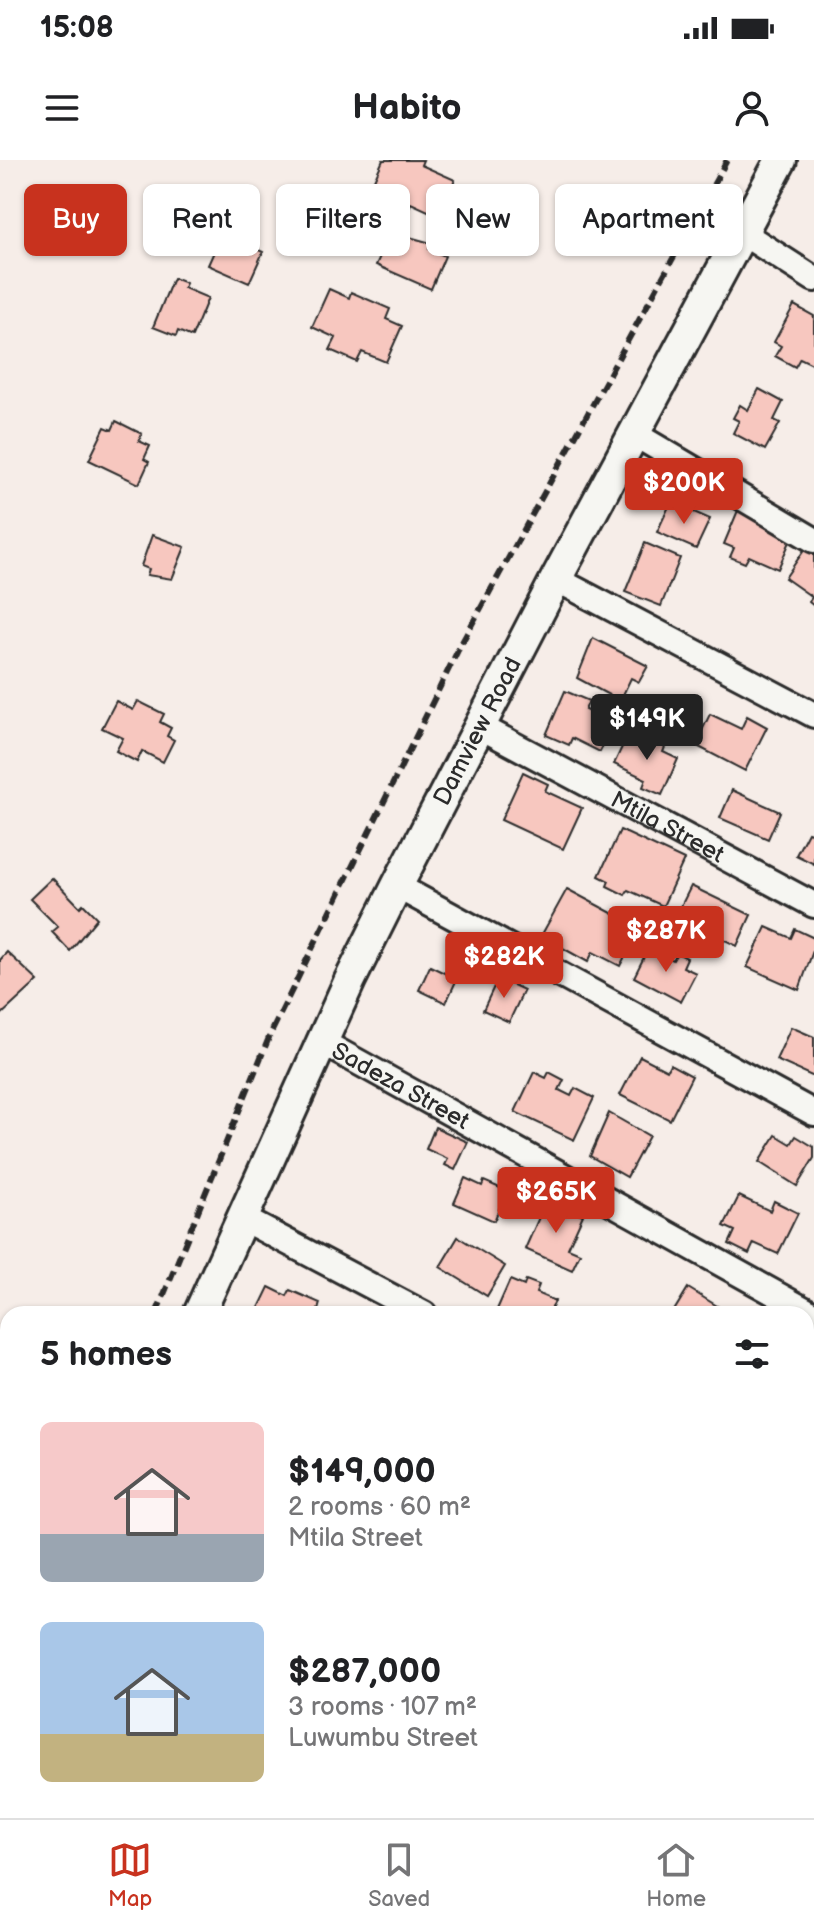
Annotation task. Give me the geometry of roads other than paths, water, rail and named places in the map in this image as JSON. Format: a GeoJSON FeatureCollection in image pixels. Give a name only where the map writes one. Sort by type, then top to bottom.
{"type":"FeatureCollection","features":[{"type":"Feature","properties":{"kind":"street","name":"Damview Road"},"geometry":{"type":"LineString","coordinates":[[743,228],[781,160]]}},
{"type":"Feature","properties":{"kind":"street"},"geometry":{"type":"LineString","coordinates":[[743,233],[814,279]]}},
{"type":"Feature","properties":{"kind":"street","name":"Damview Road"},"geometry":{"type":"LineString","coordinates":[[203,1306],[322,1042],[397,886],[729,256]]}},
{"type":"Feature","properties":{"kind":"street"},"geometry":{"type":"LineString","coordinates":[[636,435],[814,540]]}},
{"type":"Feature","properties":{"kind":"street"},"geometry":{"type":"LineString","coordinates":[[556,579],[814,715]]}},
{"type":"Feature","properties":{"kind":"street","name":"Mtila Street"},"geometry":{"type":"LineString","coordinates":[[479,726],[814,905]]}},
{"type":"Feature","properties":{"kind":"street"},"geometry":{"type":"LineString","coordinates":[[397,886],[814,1113]]}},
{"type":"Feature","properties":{"kind":"street","name":"Sadeza Street"},"geometry":{"type":"LineString","coordinates":[[322,1042],[798,1306]]}},
{"type":"Feature","properties":{"kind":"street"},"geometry":{"type":"LineString","coordinates":[[242,1218],[409,1306]]}},
{"type":"Feature","properties":{"kind":"railway"},"geometry":{"type":"LineString","coordinates":[[159,1306],[270,1035],[460,646],[727,160]]}}]}
